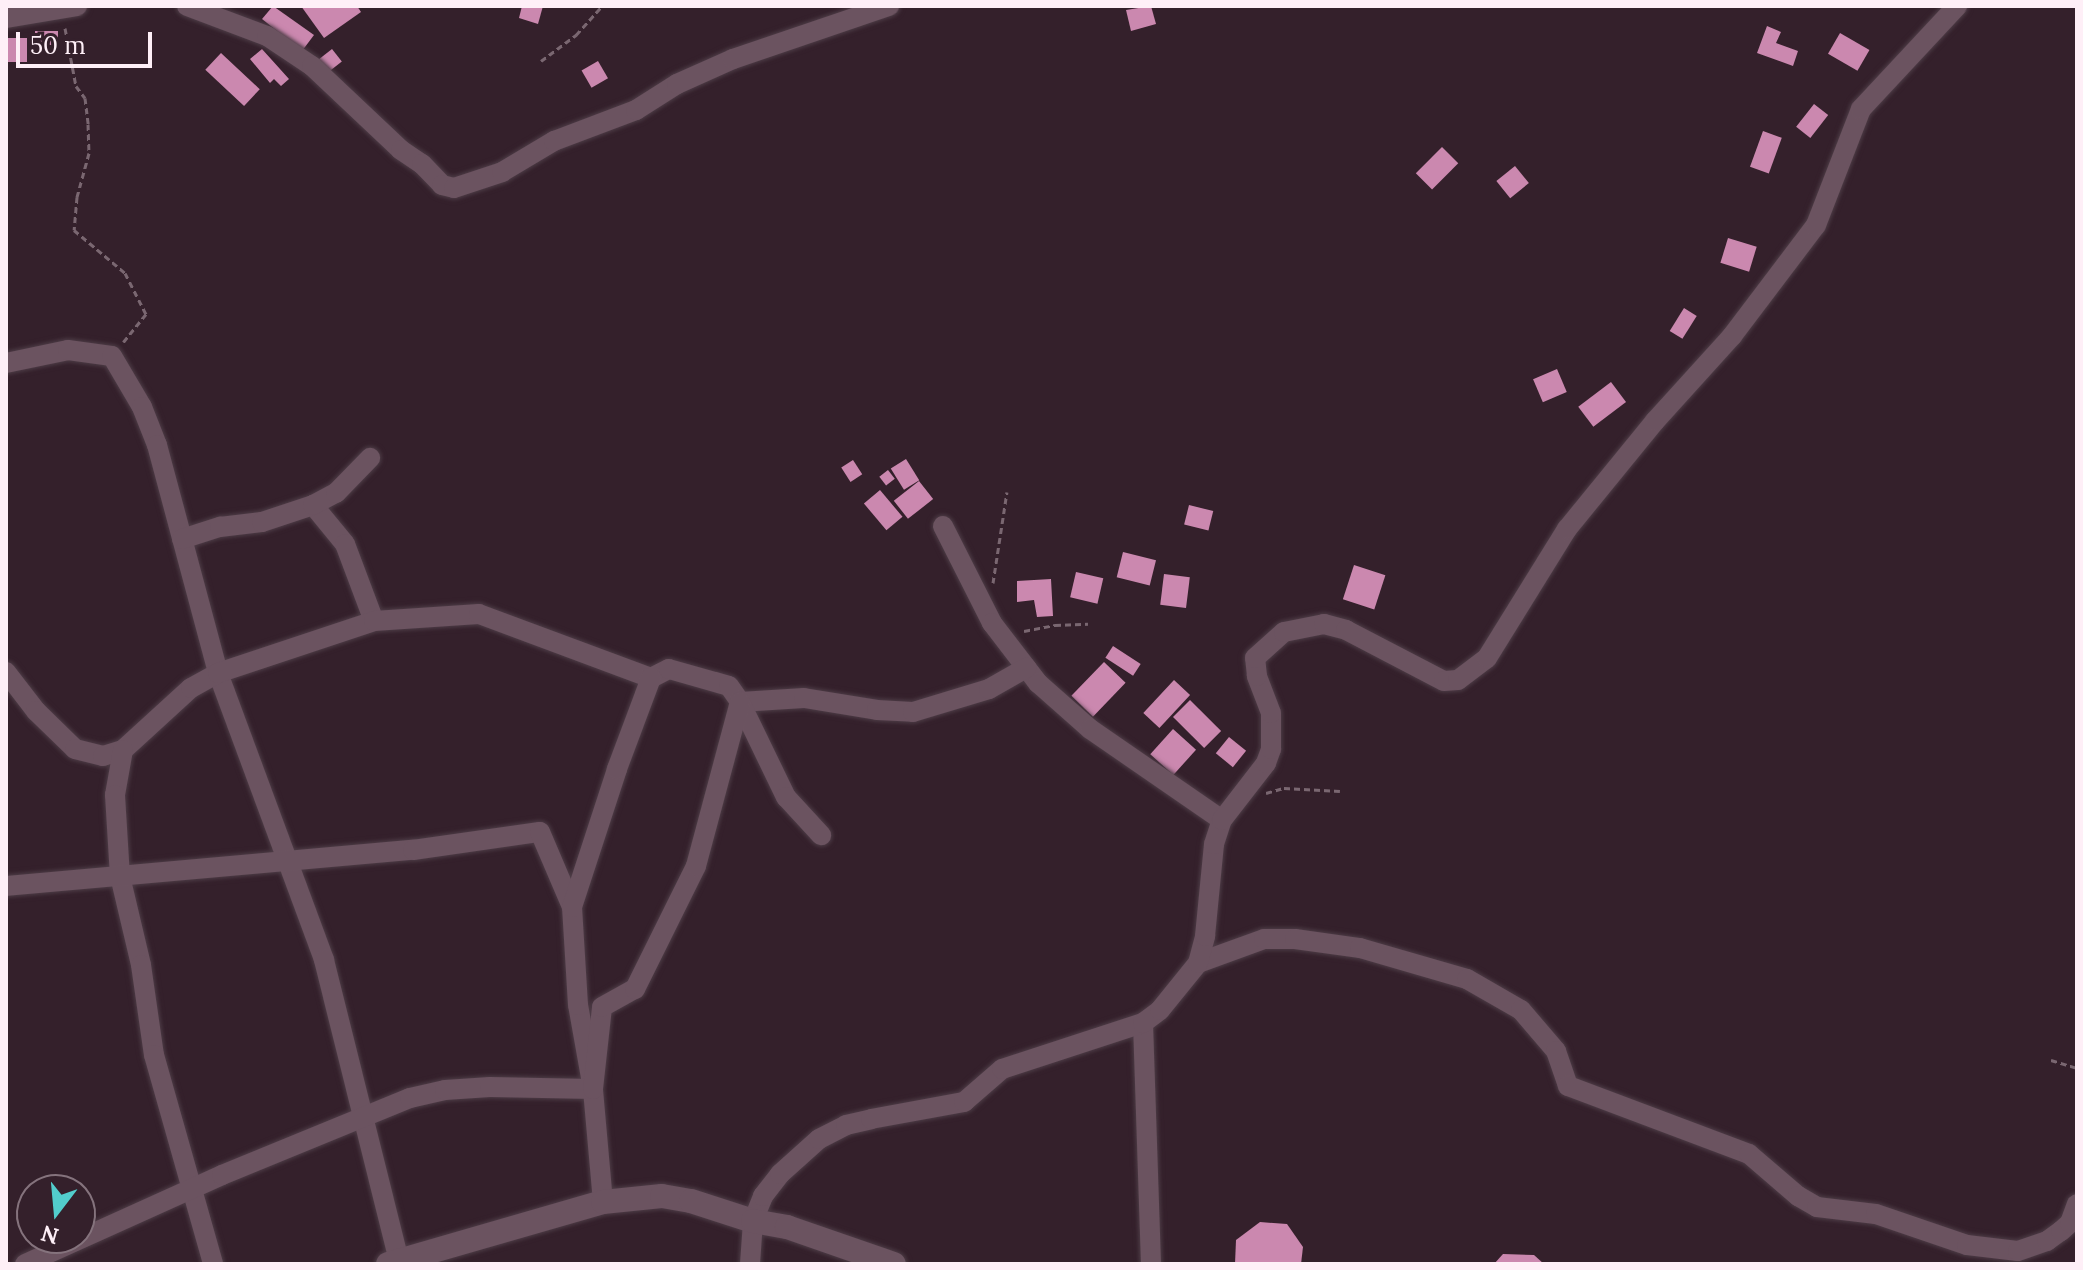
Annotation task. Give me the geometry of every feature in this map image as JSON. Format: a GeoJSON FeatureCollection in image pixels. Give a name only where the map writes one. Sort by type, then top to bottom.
{"type":"FeatureCollection","features":[{"type":"Feature","properties":{"kind":"street"},"geometry":{"type":"LineString","coordinates":[[187,6],[241,23],[312,66],[442,185],[454,188],[502,172],[554,141],[636,110],[677,84],[733,59],[889,6]]}},
{"type":"Feature","properties":{"kind":"street"},"geometry":{"type":"LineString","coordinates":[[750,1264],[753,1221],[763,1196],[780,1174],[819,1139],[846,1125],[964,1102],[1002,1069],[1016,1062],[1143,1023],[1160,1010],[1198,963],[1205,936],[1214,844],[1222,820],[1266,763],[1271,749],[1271,713],[1257,676],[1255,658],[1284,632],[1324,624],[1346,630],[1444,681],[1458,680],[1487,658],[1567,529],[1655,421],[1732,336],[1816,225],[1861,109],[1957,6]]}},
{"type":"Feature","properties":{"kind":"street"},"geometry":{"type":"LineString","coordinates":[[6,18],[68,7]]}},
{"type":"Feature","properties":{"kind":"street"},"geometry":{"type":"LineString","coordinates":[[6,363],[68,350],[112,356],[142,407],[157,445],[218,673],[324,960],[394,1262],[603,1202],[675,1197],[753,1221],[787,1227],[894,1264]]}},
{"type":"Feature","properties":{"kind":"street"},"geometry":{"type":"LineString","coordinates":[[182,539],[220,527],[262,522],[313,505],[336,493],[370,458]]}},
{"type":"Feature","properties":{"kind":"street"},"geometry":{"type":"LineString","coordinates":[[313,505],[345,544],[374,621]]}},
{"type":"Feature","properties":{"kind":"street"},"geometry":{"type":"LineString","coordinates":[[943,526],[996,630],[1064,709],[1222,820]]}},
{"type":"Feature","properties":{"kind":"street"},"geometry":{"type":"LineString","coordinates":[[6,672],[36,711],[75,749],[103,756],[123,750],[191,688],[218,673],[374,621],[479,614],[651,678]]}},
{"type":"Feature","properties":{"kind":"street"},"geometry":{"type":"LineString","coordinates":[[740,702],[804,698],[877,710],[913,712],[989,689],[1026,668]]}},
{"type":"Feature","properties":{"kind":"street"},"geometry":{"type":"LineString","coordinates":[[572,907],[651,678],[669,669],[729,686],[740,702],[786,797],[821,835]]}},
{"type":"Feature","properties":{"kind":"street"},"geometry":{"type":"LineString","coordinates":[[593,1089],[602,1007],[635,989],[696,866],[740,702]]}},
{"type":"Feature","properties":{"kind":"street"},"geometry":{"type":"LineString","coordinates":[[123,750],[115,795],[120,876],[141,965],[154,1055],[213,1264]]}},
{"type":"Feature","properties":{"kind":"street"},"geometry":{"type":"LineString","coordinates":[[6,886],[413,850],[540,832],[572,907],[578,1005],[593,1089],[603,1202]]}},
{"type":"Feature","properties":{"kind":"street"},"geometry":{"type":"LineString","coordinates":[[1198,963],[1264,939],[1285,938],[1360,948],[1467,979],[1521,1010],[1556,1051],[1568,1086],[1749,1154],[1798,1196],[1817,1207],[1876,1214],[1967,1245],[2018,1251],[2047,1241],[2061,1231],[2070,1223],[2077,1204]]}},
{"type":"Feature","properties":{"kind":"street"},"geometry":{"type":"LineString","coordinates":[[1143,1023],[1151,1264]]}},
{"type":"Feature","properties":{"kind":"street"},"geometry":{"type":"LineString","coordinates":[[25,1264],[361,1117],[445,1090],[593,1089]]}},
{"type":"Feature","properties":{"kind":"path"},"geometry":{"type":"LineString","coordinates":[[541,61],[576,35],[602,6]]}},
{"type":"Feature","properties":{"kind":"path"},"geometry":{"type":"LineString","coordinates":[[68,7],[76,86],[85,98],[89,153],[77,197],[74,230],[125,273],[146,314],[112,356]]}},
{"type":"Feature","properties":{"kind":"path"},"geometry":{"type":"LineString","coordinates":[[1007,492],[994,566],[996,630],[1088,624]]}},
{"type":"Feature","properties":{"kind":"path"},"geometry":{"type":"LineString","coordinates":[[1236,801],[1284,788],[1340,791]]}},
{"type":"Feature","properties":{"kind":"path"},"geometry":{"type":"LineString","coordinates":[[2051,1060],[2077,1068]]}},
{"type":"Feature","properties":{"kind":"building"},"geometry":{"type":"Polygon","coordinates":[[[273,6],[314,35],[302,51],[262,19],[273,6]]]}},
{"type":"Feature","properties":{"kind":"building"},"geometry":{"type":"Polygon","coordinates":[[[301,6],[357,6],[361,12],[324,38],[301,6]]]}},
{"type":"Feature","properties":{"kind":"building"},"geometry":{"type":"Polygon","coordinates":[[[522,6],[543,6],[538,24],[519,18],[522,6]]]}},
{"type":"Feature","properties":{"kind":"building"},"geometry":{"type":"Polygon","coordinates":[[[1151,6],[1156,24],[1131,31],[1126,10],[1151,6]]]}},
{"type":"Feature","properties":{"kind":"building"},"geometry":{"type":"Polygon","coordinates":[[[1767,26],[1781,32],[1776,43],[1798,51],[1793,66],[1757,53],[1767,26]]]}},
{"type":"Feature","properties":{"kind":"building"},"geometry":{"type":"Polygon","coordinates":[[[35,31],[58,31],[58,45],[35,45],[35,31]]]}},
{"type":"Feature","properties":{"kind":"building"},"geometry":{"type":"Polygon","coordinates":[[[1840,33],[1869,50],[1857,71],[1828,54],[1840,33]]]}},
{"type":"Feature","properties":{"kind":"building"},"geometry":{"type":"Polygon","coordinates":[[[6,38],[27,38],[27,62],[6,62],[6,38]]]}},
{"type":"Feature","properties":{"kind":"building"},"geometry":{"type":"Polygon","coordinates":[[[262,49],[289,79],[281,86],[274,79],[270,83],[250,59],[262,49]]]}},
{"type":"Feature","properties":{"kind":"building"},"geometry":{"type":"Polygon","coordinates":[[[332,49],[342,62],[328,72],[319,59],[332,49]]]}},
{"type":"Feature","properties":{"kind":"building"},"geometry":{"type":"Polygon","coordinates":[[[221,53],[260,89],[244,106],[205,70],[221,53]]]}},
{"type":"Feature","properties":{"kind":"building"},"geometry":{"type":"Polygon","coordinates":[[[598,61],[608,78],[592,88],[582,70],[598,61]]]}},
{"type":"Feature","properties":{"kind":"building"},"geometry":{"type":"Polygon","coordinates":[[[1814,104],[1828,115],[1810,138],[1796,127],[1814,104]]]}},
{"type":"Feature","properties":{"kind":"building"},"geometry":{"type":"Polygon","coordinates":[[[1763,131],[1782,138],[1769,174],[1750,167],[1763,131]]]}},
{"type":"Feature","properties":{"kind":"building"},"geometry":{"type":"Polygon","coordinates":[[[1442,147],[1458,163],[1432,189],[1416,173],[1442,147]]]}},
{"type":"Feature","properties":{"kind":"building"},"geometry":{"type":"Polygon","coordinates":[[[1515,166],[1529,183],[1510,198],[1496,181],[1515,166]]]}},
{"type":"Feature","properties":{"kind":"building"},"geometry":{"type":"Polygon","coordinates":[[[1728,238],[1757,247],[1749,272],[1720,263],[1728,238]]]}},
{"type":"Feature","properties":{"kind":"building"},"geometry":{"type":"Polygon","coordinates":[[[1684,308],[1697,316],[1682,339],[1670,331],[1684,308]]]}},
{"type":"Feature","properties":{"kind":"building"},"geometry":{"type":"Polygon","coordinates":[[[1557,369],[1567,392],[1543,402],[1533,379],[1557,369]]]}},
{"type":"Feature","properties":{"kind":"building"},"geometry":{"type":"Polygon","coordinates":[[[1611,382],[1626,402],[1593,427],[1578,407],[1611,382]]]}},
{"type":"Feature","properties":{"kind":"building"},"geometry":{"type":"Polygon","coordinates":[[[906,459],[919,480],[904,490],[891,469],[906,459]]]}},
{"type":"Feature","properties":{"kind":"building"},"geometry":{"type":"Polygon","coordinates":[[[853,460],[862,474],[851,482],[841,468],[853,460]]]}},
{"type":"Feature","properties":{"kind":"building"},"geometry":{"type":"Polygon","coordinates":[[[888,470],[895,479],[886,485],[879,477],[888,470]]]}},
{"type":"Feature","properties":{"kind":"building"},"geometry":{"type":"Polygon","coordinates":[[[919,481],[933,499],[908,519],[894,501],[919,481]]]}},
{"type":"Feature","properties":{"kind":"building"},"geometry":{"type":"Polygon","coordinates":[[[880,490],[902,517],[886,530],[864,503],[880,490]]]}},
{"type":"Feature","properties":{"kind":"building"},"geometry":{"type":"Polygon","coordinates":[[[1189,505],[1213,511],[1208,530],[1184,524],[1189,505]]]}},
{"type":"Feature","properties":{"kind":"building"},"geometry":{"type":"Polygon","coordinates":[[[1123,552],[1156,560],[1150,585],[1117,577],[1123,552]]]}},
{"type":"Feature","properties":{"kind":"building"},"geometry":{"type":"Polygon","coordinates":[[[1354,565],[1385,575],[1374,609],[1343,599],[1354,565]]]}},
{"type":"Feature","properties":{"kind":"building"},"geometry":{"type":"Polygon","coordinates":[[[1076,572],[1103,578],[1097,604],[1070,597],[1076,572]]]}},
{"type":"Feature","properties":{"kind":"building"},"geometry":{"type":"Polygon","coordinates":[[[1164,574],[1190,577],[1186,608],[1160,605],[1164,574]]]}},
{"type":"Feature","properties":{"kind":"building"},"geometry":{"type":"Polygon","coordinates":[[[1051,579],[1053,616],[1037,617],[1034,600],[1017,602],[1017,581],[1051,579]]]}},
{"type":"Feature","properties":{"kind":"building"},"geometry":{"type":"Polygon","coordinates":[[[1113,646],[1141,664],[1133,676],[1105,658],[1113,646]]]}},
{"type":"Feature","properties":{"kind":"building"},"geometry":{"type":"Polygon","coordinates":[[[1104,662],[1126,683],[1093,717],[1071,696],[1104,662]]]}},
{"type":"Feature","properties":{"kind":"building"},"geometry":{"type":"Polygon","coordinates":[[[1174,680],[1190,695],[1159,728],[1143,713],[1174,680]]]}},
{"type":"Feature","properties":{"kind":"building"},"geometry":{"type":"Polygon","coordinates":[[[1190,700],[1221,731],[1204,748],[1173,717],[1190,700]]]}},
{"type":"Feature","properties":{"kind":"building"},"geometry":{"type":"Polygon","coordinates":[[[1173,729],[1196,750],[1173,775],[1150,754],[1173,729]]]}},
{"type":"Feature","properties":{"kind":"building"},"geometry":{"type":"Polygon","coordinates":[[[1229,737],[1246,751],[1233,767],[1216,753],[1229,737]]]}},
{"type":"Feature","properties":{"kind":"building"},"geometry":{"type":"Polygon","coordinates":[[[1260,1222],[1287,1224],[1303,1247],[1301,1264],[1235,1264],[1236,1240],[1260,1222]]]}},
{"type":"Feature","properties":{"kind":"building"},"geometry":{"type":"Polygon","coordinates":[[[1503,1254],[1534,1255],[1544,1264],[1494,1264],[1503,1254]]]}}]}
